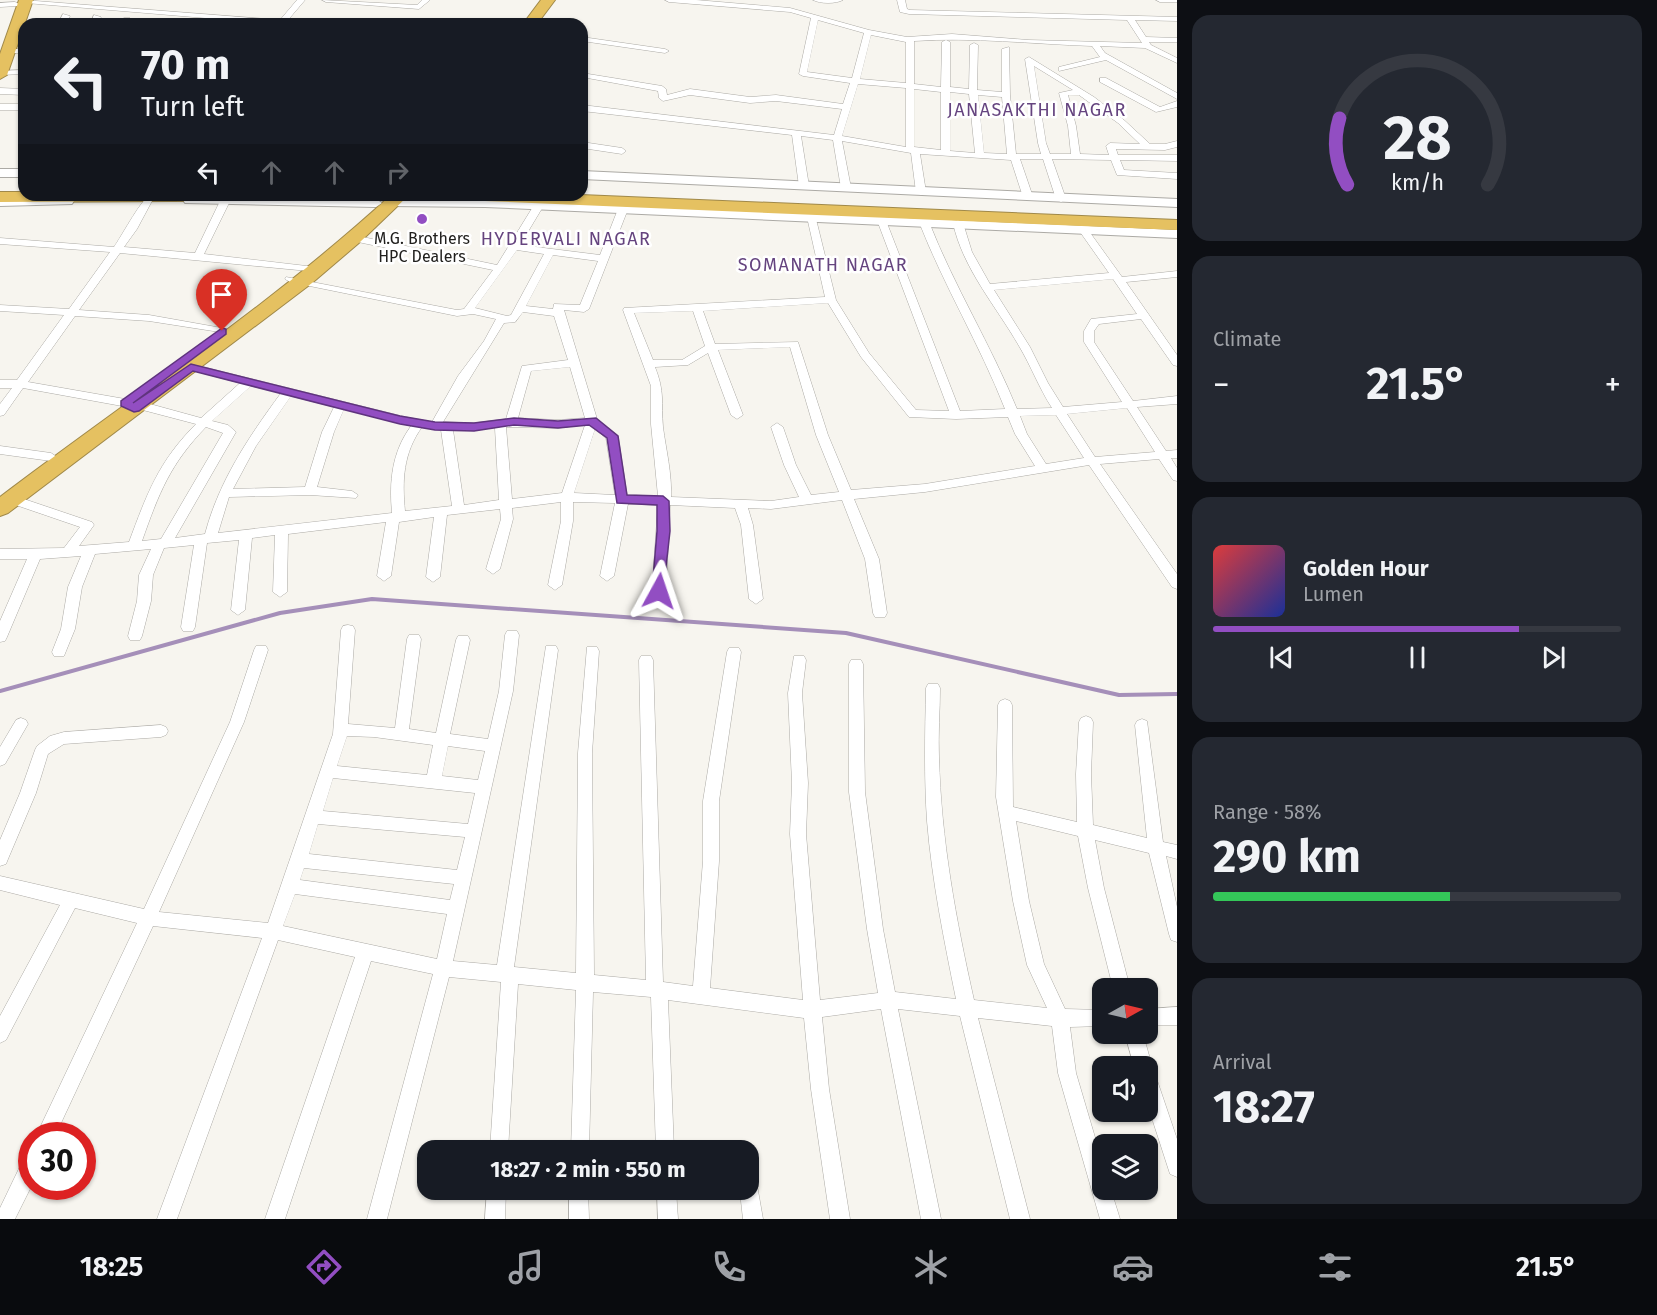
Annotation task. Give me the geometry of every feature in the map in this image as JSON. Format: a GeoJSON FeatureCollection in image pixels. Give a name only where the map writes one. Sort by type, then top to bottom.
{"type":"FeatureCollection","features":[{"type":"Feature","properties":{"kind":"highway"},"geometry":{"type":"LineString","coordinates":[[534,18],[548,0]]}},
{"type":"Feature","properties":{"kind":"highway"},"geometry":{"type":"LineString","coordinates":[[548,18],[561,0]]}},
{"type":"Feature","properties":{"kind":"highway"},"geometry":{"type":"LineString","coordinates":[[4,50],[3,29],[21,1]]}},
{"type":"Feature","properties":{"kind":"highway"},"geometry":{"type":"LineString","coordinates":[[0,74],[4,50],[21,1]]}},
{"type":"Feature","properties":{"kind":"highway"},"geometry":{"type":"LineString","coordinates":[[0,185],[18,185]]}},
{"type":"Feature","properties":{"kind":"highway"},"geometry":{"type":"LineString","coordinates":[[588,188],[1177,215]]}},
{"type":"Feature","properties":{"kind":"highway"},"geometry":{"type":"LineString","coordinates":[[0,197],[18,197]]}},
{"type":"Feature","properties":{"kind":"highway"},"geometry":{"type":"LineString","coordinates":[[588,200],[1177,225]]}},
{"type":"Feature","properties":{"kind":"highway"},"geometry":{"type":"LineString","coordinates":[[4,501],[133,405],[222,331],[353,238],[386,201]]}},
{"type":"Feature","properties":{"kind":"highway"},"geometry":{"type":"LineString","coordinates":[[4,501],[51,457],[191,367],[302,275],[386,201]]}},
{"type":"Feature","properties":{"kind":"street"},"geometry":{"type":"LineString","coordinates":[[285,18],[301,0]]}},
{"type":"Feature","properties":{"kind":"street"},"geometry":{"type":"LineString","coordinates":[[326,0],[380,2],[419,7],[426,0]]}},
{"type":"Feature","properties":{"kind":"street"},"geometry":{"type":"LineString","coordinates":[[669,0],[790,10],[868,32],[909,39],[952,36],[1028,42],[1137,44],[1177,40]]}},
{"type":"Feature","properties":{"kind":"street"},"geometry":{"type":"LineString","coordinates":[[817,0],[839,0]]}},
{"type":"Feature","properties":{"kind":"street"},"geometry":{"type":"LineString","coordinates":[[901,0],[903,10],[906,11],[1011,11],[1177,19]]}},
{"type":"Feature","properties":{"kind":"street"},"geometry":{"type":"LineString","coordinates":[[1160,0],[1177,0]]}},
{"type":"Feature","properties":{"kind":"street"},"geometry":{"type":"LineString","coordinates":[[0,5],[21,1],[164,8],[213,18]]}},
{"type":"Feature","properties":{"kind":"street"},"geometry":{"type":"LineString","coordinates":[[190,18],[192,13]]}},
{"type":"Feature","properties":{"kind":"street"},"geometry":{"type":"LineString","coordinates":[[815,16],[803,74],[1006,95]]}},
{"type":"Feature","properties":{"kind":"street"},"geometry":{"type":"LineString","coordinates":[[1130,18],[1146,43],[1177,61]]}},
{"type":"Feature","properties":{"kind":"street"},"geometry":{"type":"LineString","coordinates":[[846,188],[837,138],[868,32]]}},
{"type":"Feature","properties":{"kind":"street"},"geometry":{"type":"LineString","coordinates":[[909,39],[911,42],[909,85],[913,150],[921,192]]}},
{"type":"Feature","properties":{"kind":"street"},"geometry":{"type":"LineString","coordinates":[[588,40],[665,51]]}},
{"type":"Feature","properties":{"kind":"street"},"geometry":{"type":"LineString","coordinates":[[945,153],[946,42]]}},
{"type":"Feature","properties":{"kind":"street"},"geometry":{"type":"LineString","coordinates":[[1094,43],[1098,53],[1177,96]]}},
{"type":"Feature","properties":{"kind":"street"},"geometry":{"type":"LineString","coordinates":[[974,45],[973,92],[980,156]]}},
{"type":"Feature","properties":{"kind":"street"},"geometry":{"type":"LineString","coordinates":[[1006,49],[1006,95],[1014,157],[1028,197]]}},
{"type":"Feature","properties":{"kind":"street"},"geometry":{"type":"LineString","coordinates":[[1062,69],[1106,58]]}},
{"type":"Feature","properties":{"kind":"street"},"geometry":{"type":"LineString","coordinates":[[1061,199],[1042,143],[1029,59],[1134,132],[1148,147]]}},
{"type":"Feature","properties":{"kind":"street"},"geometry":{"type":"LineString","coordinates":[[0,74],[18,72]]}},
{"type":"Feature","properties":{"kind":"street"},"geometry":{"type":"LineString","coordinates":[[588,76],[662,88],[663,98],[690,92],[750,100],[776,98],[847,107]]}},
{"type":"Feature","properties":{"kind":"street"},"geometry":{"type":"LineString","coordinates":[[1103,80],[1159,110],[1177,104]]}},
{"type":"Feature","properties":{"kind":"street"},"geometry":{"type":"LineString","coordinates":[[0,91],[18,92]]}},
{"type":"Feature","properties":{"kind":"street"},"geometry":{"type":"LineString","coordinates":[[1076,157],[1072,126],[1063,93],[1079,92]]}},
{"type":"Feature","properties":{"kind":"street"},"geometry":{"type":"LineString","coordinates":[[0,107],[18,107]]}},
{"type":"Feature","properties":{"kind":"street"},"geometry":{"type":"LineString","coordinates":[[588,109],[837,138],[913,150],[980,156],[1177,158]]}},
{"type":"Feature","properties":{"kind":"street"},"geometry":{"type":"LineString","coordinates":[[796,134],[804,186]]}},
{"type":"Feature","properties":{"kind":"street"},"geometry":{"type":"LineString","coordinates":[[1177,144],[1148,147],[1110,146],[1120,173],[1177,176]]}},
{"type":"Feature","properties":{"kind":"street"},"geometry":{"type":"LineString","coordinates":[[588,146],[622,151]]}},
{"type":"Feature","properties":{"kind":"street"},"geometry":{"type":"LineString","coordinates":[[0,173],[18,173]]}},
{"type":"Feature","properties":{"kind":"street"},"geometry":{"type":"LineString","coordinates":[[588,175],[1177,203]]}},
{"type":"Feature","properties":{"kind":"street"},"geometry":{"type":"LineString","coordinates":[[0,412],[132,229],[147,201]]}},
{"type":"Feature","properties":{"kind":"street"},"geometry":{"type":"LineString","coordinates":[[0,202],[225,201],[198,256]]}},
{"type":"Feature","properties":{"kind":"street"},"geometry":{"type":"LineString","coordinates":[[438,201],[1177,234]]}},
{"type":"Feature","properties":{"kind":"street"},"geometry":{"type":"LineString","coordinates":[[473,311],[469,310],[514,247],[539,205]]}},
{"type":"Feature","properties":{"kind":"street"},"geometry":{"type":"LineString","coordinates":[[555,585],[567,521],[567,497],[592,421],[558,306],[584,309],[623,209]]}},
{"type":"Feature","properties":{"kind":"street"},"geometry":{"type":"LineString","coordinates":[[812,217],[831,300],[865,355],[913,414],[956,416],[1061,411],[1177,400]]}},
{"type":"Feature","properties":{"kind":"street"},"geometry":{"type":"LineString","coordinates":[[882,220],[956,416]]}},
{"type":"Feature","properties":{"kind":"street"},"geometry":{"type":"LineString","coordinates":[[924,222],[939,260],[996,372],[1021,434],[1043,469]]}},
{"type":"Feature","properties":{"kind":"street"},"geometry":{"type":"LineString","coordinates":[[958,224],[958,231],[968,253],[1026,349],[1043,386],[1126,514],[1177,582]]}},
{"type":"Feature","properties":{"kind":"street"},"geometry":{"type":"LineString","coordinates":[[1083,229],[1177,363]]}},
{"type":"Feature","properties":{"kind":"street"},"geometry":{"type":"LineString","coordinates":[[353,238],[500,268]]}},
{"type":"Feature","properties":{"kind":"street"},"geometry":{"type":"LineString","coordinates":[[0,241],[198,256],[302,275],[457,314],[473,311],[502,317],[501,319],[514,319],[550,252]]}},
{"type":"Feature","properties":{"kind":"street"},"geometry":{"type":"LineString","coordinates":[[514,247],[605,259]]}},
{"type":"Feature","properties":{"kind":"street"},"geometry":{"type":"LineString","coordinates":[[988,287],[1177,274]]}},
{"type":"Feature","properties":{"kind":"street"},"geometry":{"type":"LineString","coordinates":[[659,591],[665,486],[657,424],[657,386],[628,310],[831,300]]}},
{"type":"Feature","properties":{"kind":"street"},"geometry":{"type":"LineString","coordinates":[[0,308],[149,318],[222,331]]}},
{"type":"Feature","properties":{"kind":"street"},"geometry":{"type":"LineString","coordinates":[[520,308],[559,313]]}},
{"type":"Feature","properties":{"kind":"street"},"geometry":{"type":"LineString","coordinates":[[697,308],[737,415]]}},
{"type":"Feature","properties":{"kind":"street"},"geometry":{"type":"LineString","coordinates":[[1144,316],[1098,320],[1092,323],[1089,342],[1177,477]]}},
{"type":"Feature","properties":{"kind":"street"},"geometry":{"type":"LineString","coordinates":[[459,510],[440,426],[464,376],[489,342],[501,319]]}},
{"type":"Feature","properties":{"kind":"street"},"geometry":{"type":"LineString","coordinates":[[648,364],[684,363],[711,347],[794,344],[822,435],[872,560],[880,613]]}},
{"type":"Feature","properties":{"kind":"street"},"geometry":{"type":"LineString","coordinates":[[493,569],[507,519],[505,504],[506,423],[526,368],[575,363]]}},
{"type":"Feature","properties":{"kind":"street"},"geometry":{"type":"LineString","coordinates":[[191,367],[419,423],[440,426],[474,427],[506,423],[558,424],[592,421],[612,436],[622,500],[607,576]]}},
{"type":"Feature","properties":{"kind":"street"},"geometry":{"type":"LineString","coordinates":[[134,546],[154,490],[162,476],[202,423],[248,382]]}},
{"type":"Feature","properties":{"kind":"street"},"geometry":{"type":"LineString","coordinates":[[0,384],[20,384],[133,405],[228,429],[230,433],[146,574],[144,601],[135,636]]}},
{"type":"Feature","properties":{"kind":"street"},"geometry":{"type":"LineString","coordinates":[[188,627],[205,540],[224,493],[244,451],[289,391]]}},
{"type":"Feature","properties":{"kind":"street"},"geometry":{"type":"LineString","coordinates":[[310,491],[328,432],[341,404]]}},
{"type":"Feature","properties":{"kind":"street"},"geometry":{"type":"LineString","coordinates":[[384,576],[396,519],[399,460],[409,435],[419,423]]}},
{"type":"Feature","properties":{"kind":"street"},"geometry":{"type":"LineString","coordinates":[[777,427],[790,465],[807,500]]}},
{"type":"Feature","properties":{"kind":"street"},"geometry":{"type":"LineString","coordinates":[[0,450],[51,457]]}},
{"type":"Feature","properties":{"kind":"street"},"geometry":{"type":"LineString","coordinates":[[0,554],[68,552],[205,540],[567,497],[771,505],[926,488],[1091,461],[1177,454]]}},
{"type":"Feature","properties":{"kind":"street"},"geometry":{"type":"LineString","coordinates":[[224,493],[310,491],[352,495]]}},
{"type":"Feature","properties":{"kind":"street"},"geometry":{"type":"LineString","coordinates":[[4,501],[88,525],[68,552]]}},
{"type":"Feature","properties":{"kind":"street"},"geometry":{"type":"LineString","coordinates":[[740,504],[747,525],[756,599]]}},
{"type":"Feature","properties":{"kind":"street"},"geometry":{"type":"LineString","coordinates":[[433,578],[441,512]]}},
{"type":"Feature","properties":{"kind":"street"},"geometry":{"type":"LineString","coordinates":[[280,592],[282,531]]}},
{"type":"Feature","properties":{"kind":"street"},"geometry":{"type":"LineString","coordinates":[[238,610],[246,535]]}},
{"type":"Feature","properties":{"kind":"street"},"geometry":{"type":"LineString","coordinates":[[59,652],[68,629],[75,587],[90,550]]}},
{"type":"Feature","properties":{"kind":"street"},"geometry":{"type":"LineString","coordinates":[[0,637],[35,554]]}},
{"type":"Feature","properties":{"kind":"street"},"geometry":{"type":"LineString","coordinates":[[167,1219],[298,860],[328,771],[340,730],[348,630]]}},
{"type":"Feature","properties":{"kind":"street"},"geometry":{"type":"LineString","coordinates":[[377,1219],[457,908],[506,691],[512,634]]}},
{"type":"Feature","properties":{"kind":"street"},"geometry":{"type":"LineString","coordinates":[[401,734],[414,639]]}},
{"type":"Feature","properties":{"kind":"street"},"geometry":{"type":"LineString","coordinates":[[433,782],[444,740],[463,640]]}},
{"type":"Feature","properties":{"kind":"street"},"geometry":{"type":"LineString","coordinates":[[52,1122],[237,722],[261,650]]}},
{"type":"Feature","properties":{"kind":"street"},"geometry":{"type":"LineString","coordinates":[[499,1140],[507,975],[551,650]]}},
{"type":"Feature","properties":{"kind":"street"},"geometry":{"type":"LineString","coordinates":[[580,1140],[585,983],[585,753],[592,651]]}},
{"type":"Feature","properties":{"kind":"street"},"geometry":{"type":"LineString","coordinates":[[701,996],[711,861],[711,801],[734,652]]}},
{"type":"Feature","properties":{"kind":"street"},"geometry":{"type":"LineString","coordinates":[[646,660],[664,1140]]}},
{"type":"Feature","properties":{"kind":"street"},"geometry":{"type":"LineString","coordinates":[[799,660],[795,693],[800,783],[798,834],[820,1089],[840,1219]]}},
{"type":"Feature","properties":{"kind":"street"},"geometry":{"type":"LineString","coordinates":[[856,664],[857,792],[875,929],[905,1094],[931,1219]]}},
{"type":"Feature","properties":{"kind":"street"},"geometry":{"type":"LineString","coordinates":[[933,688],[930,728],[931,787],[948,913],[967,1008],[1020,1219]]}},
{"type":"Feature","properties":{"kind":"street"},"geometry":{"type":"LineString","coordinates":[[1005,705],[1004,797],[1021,901],[1036,965],[1060,1018],[1067,1073],[1110,1219]]}},
{"type":"Feature","properties":{"kind":"street"},"geometry":{"type":"LineString","coordinates":[[1086,722],[1082,772],[1085,830],[1094,881],[1119,978]]}},
{"type":"Feature","properties":{"kind":"street"},"geometry":{"type":"LineString","coordinates":[[0,760],[21,724]]}},
{"type":"Feature","properties":{"kind":"street"},"geometry":{"type":"LineString","coordinates":[[1142,725],[1156,846],[1168,908],[1177,934]]}},
{"type":"Feature","properties":{"kind":"street"},"geometry":{"type":"LineString","coordinates":[[340,730],[401,734],[494,746]]}},
{"type":"Feature","properties":{"kind":"street"},"geometry":{"type":"LineString","coordinates":[[0,859],[28,793],[42,750],[55,740],[64,738],[161,731]]}},
{"type":"Feature","properties":{"kind":"street"},"geometry":{"type":"LineString","coordinates":[[328,771],[484,787]]}},
{"type":"Feature","properties":{"kind":"street"},"geometry":{"type":"LineString","coordinates":[[1006,812],[1177,852]]}},
{"type":"Feature","properties":{"kind":"street"},"geometry":{"type":"LineString","coordinates":[[313,817],[474,831]]}},
{"type":"Feature","properties":{"kind":"street"},"geometry":{"type":"LineString","coordinates":[[298,860],[463,879]]}},
{"type":"Feature","properties":{"kind":"street"},"geometry":{"type":"LineString","coordinates":[[0,883],[148,918],[271,931],[443,968],[657,990],[812,1010],[889,1000],[1060,1018],[1092,1018]]}},
{"type":"Feature","properties":{"kind":"street"},"geometry":{"type":"LineString","coordinates":[[288,886],[457,908]]}},
{"type":"Feature","properties":{"kind":"street"},"geometry":{"type":"LineString","coordinates":[[0,1034],[71,900]]}},
{"type":"Feature","properties":{"kind":"street"},"geometry":{"type":"LineString","coordinates":[[275,1219],[366,951]]}},
{"type":"Feature","properties":{"kind":"street"},"geometry":{"type":"LineString","coordinates":[[1158,1017],[1177,1016]]}},
{"type":"Feature","properties":{"kind":"street"},"geometry":{"type":"LineString","coordinates":[[1158,1110],[1177,1167]]}},
{"type":"Feature","properties":{"kind":"street"},"geometry":{"type":"LineString","coordinates":[[5,1219],[18,1192]]}},
{"type":"Feature","properties":{"kind":"street"},"geometry":{"type":"LineString","coordinates":[[495,1219],[496,1200]]}},
{"type":"Feature","properties":{"kind":"street"},"geometry":{"type":"LineString","coordinates":[[579,1200],[579,1219]]}},
{"type":"Feature","properties":{"kind":"street"},"geometry":{"type":"LineString","coordinates":[[667,1200],[668,1219]]}},
{"type":"Feature","properties":{"kind":"street"},"geometry":{"type":"LineString","coordinates":[[751,1200],[753,1219]]}},
{"type":"Feature","properties":{"kind":"waterway"},"geometry":{"type":"LineString","coordinates":[[0,691],[280,613],[372,599],[846,633],[1119,695],[1177,694]]}},
{"type":"Feature","properties":{"kind":"place","name":"M.G. Brothers HPC Dealers"},"geometry":{"type":"Point","coordinates":[422,219]}},
{"type":"Feature","properties":{"kind":"district","name":"JANASAKTHI NAGAR"},"geometry":{"type":"Point","coordinates":[1037,110]}},
{"type":"Feature","properties":{"kind":"district","name":"HYDERVALI NAGAR"},"geometry":{"type":"Point","coordinates":[566,239]}},
{"type":"Feature","properties":{"kind":"district","name":"SOMANATH NAGAR"},"geometry":{"type":"Point","coordinates":[823,265]}},
{"type":"Feature","properties":{"kind":"route"},"geometry":{"type":"LineString","coordinates":[[222,331],[125,404],[134,408],[191,367],[400,420],[435,426],[474,427],[514,422],[558,424],[592,421],[612,436],[622,500],[663,501],[664,531],[659,591]]}}]}
